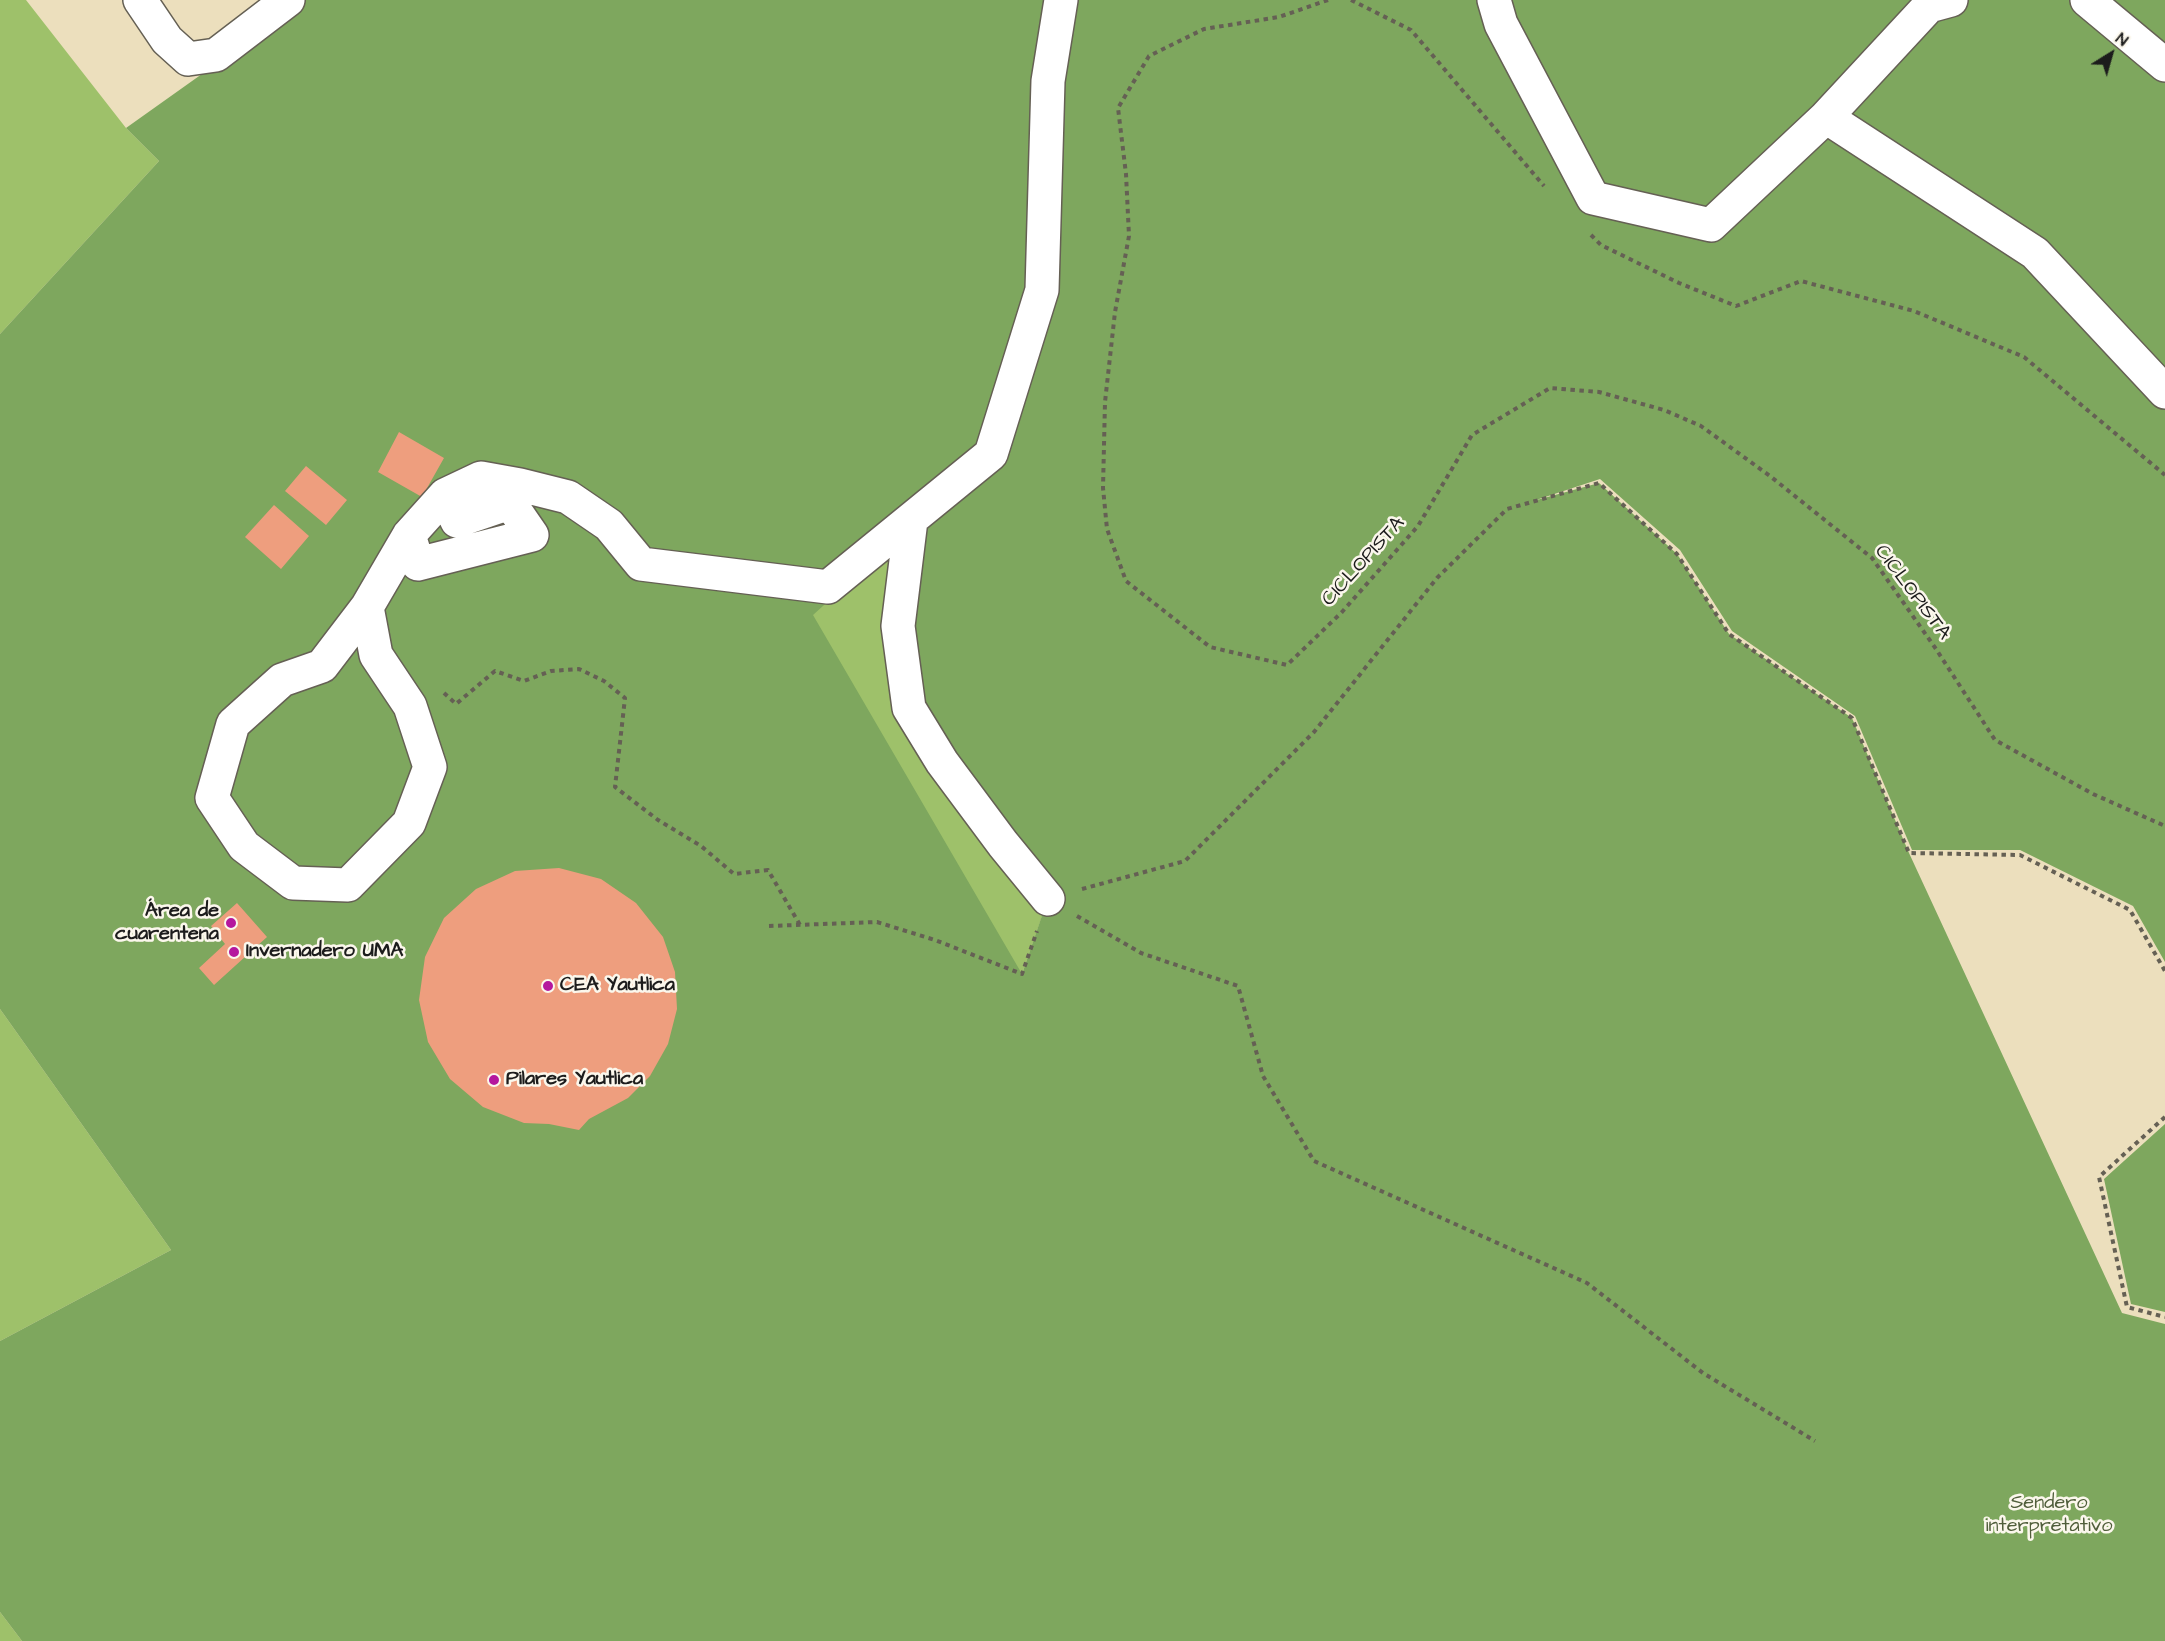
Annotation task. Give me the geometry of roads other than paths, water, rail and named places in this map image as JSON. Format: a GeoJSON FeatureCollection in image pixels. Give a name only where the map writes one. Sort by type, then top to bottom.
{"type":"FeatureCollection","features":[{"type":"Feature","properties":{"kind":"street"},"geometry":{"type":"LineString","coordinates":[[140,0],[167,40],[188,59],[216,55],[288,0]]}},
{"type":"Feature","properties":{"kind":"street"},"geometry":{"type":"LineString","coordinates":[[367,607],[376,655],[410,706],[430,767],[409,823],[348,885],[293,883],[244,846],[212,798],[233,724],[282,680],[322,666],[367,607],[409,535],[445,495],[481,478],[520,485],[568,497],[609,525],[641,564],[828,587],[991,454],[1042,290],[1048,81],[1061,0]]}},
{"type":"Feature","properties":{"kind":"street"},"geometry":{"type":"LineString","coordinates":[[1494,0],[1501,24],[1593,198],[1711,225],[1826,117],[1929,6],[1951,0]]}},
{"type":"Feature","properties":{"kind":"street"},"geometry":{"type":"LineString","coordinates":[[2087,0],[2165,65]]}},
{"type":"Feature","properties":{"kind":"street"},"geometry":{"type":"LineString","coordinates":[[1826,117],[2035,253],[2165,392]]}},
{"type":"Feature","properties":{"kind":"street"},"geometry":{"type":"LineString","coordinates":[[409,535],[418,564],[532,535],[510,503],[457,521],[445,495]]}},
{"type":"Feature","properties":{"kind":"street"},"geometry":{"type":"LineString","coordinates":[[911,520],[898,626],[909,708],[942,762],[1003,844],[1048,898]]}},
{"type":"Feature","properties":{"kind":"place","name":"Área de cuarentena"},"geometry":{"type":"Point","coordinates":[231,923]}},
{"type":"Feature","properties":{"kind":"place","name":"Invernadero UMA"},"geometry":{"type":"Point","coordinates":[234,952]}},
{"type":"Feature","properties":{"kind":"place","name":"CEA Yautlica"},"geometry":{"type":"Point","coordinates":[548,986]}},
{"type":"Feature","properties":{"kind":"place","name":"Pilares Yautlica"},"geometry":{"type":"Point","coordinates":[494,1080]}},
{"type":"Feature","properties":{"kind":"park label","name":"Sendero interpretativo"},"geometry":{"type":"Point","coordinates":[2049,1516]}}]}
